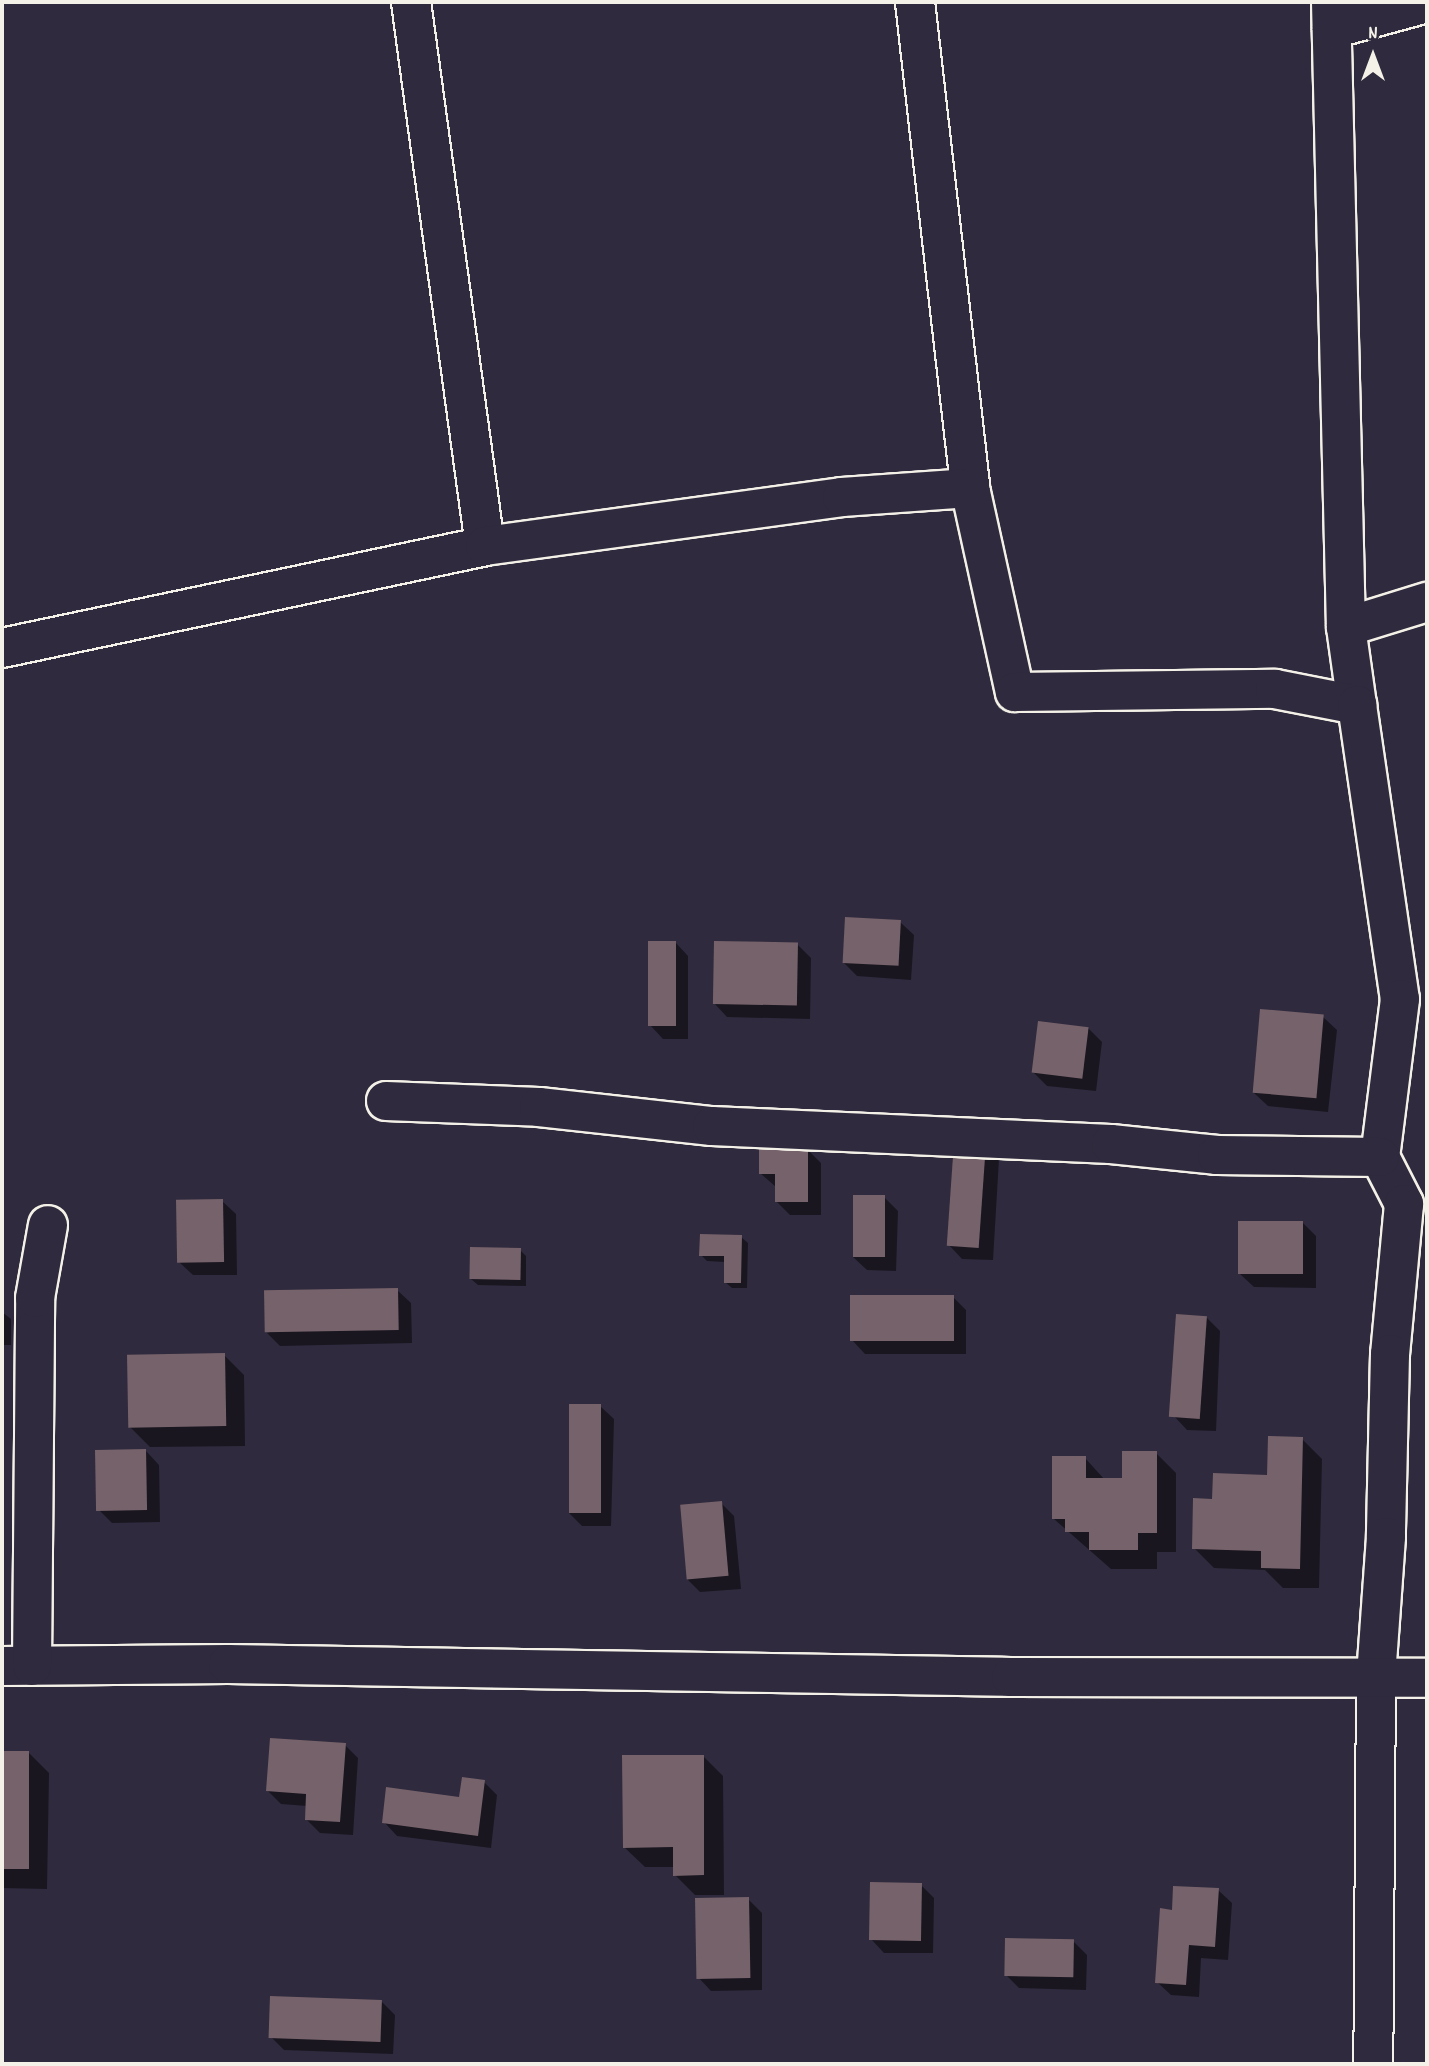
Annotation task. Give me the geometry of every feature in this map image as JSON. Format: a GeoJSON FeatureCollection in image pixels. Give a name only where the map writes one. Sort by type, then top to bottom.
{"type":"FeatureCollection","features":[{"type":"Feature","properties":{"kind":"street"},"geometry":{"type":"LineString","coordinates":[[411,2],[485,546]]}},
{"type":"Feature","properties":{"kind":"street"},"geometry":{"type":"LineString","coordinates":[[915,2],[970,488],[1015,692],[1275,689],[1357,705]]}},
{"type":"Feature","properties":{"kind":"street"},"geometry":{"type":"LineString","coordinates":[[1373,2064],[1376,1676],[1386,1537],[1390,1354],[1404,1205],[1380,1157],[1400,999],[1346,627],[1332,16],[1427,3]]}},
{"type":"Feature","properties":{"kind":"street"},"geometry":{"type":"LineString","coordinates":[[2,648],[485,546],[842,497],[970,488]]}},
{"type":"Feature","properties":{"kind":"street"},"geometry":{"type":"LineString","coordinates":[[1346,627],[1427,602]]}},
{"type":"Feature","properties":{"kind":"street"},"geometry":{"type":"LineString","coordinates":[[386,1101],[539,1108],[712,1126],[1111,1144],[1217,1155],[1380,1157]]}},
{"type":"Feature","properties":{"kind":"street"},"geometry":{"type":"LineString","coordinates":[[48,1225],[34,1298],[17,1666],[228,1664],[1011,1677],[1427,1678]]}},
{"type":"Feature","properties":{"kind":"building"},"geometry":{"type":"Polygon","coordinates":[[[845,917],[901,920],[899,966],[843,963],[845,917]]]}},
{"type":"Feature","properties":{"kind":"building"},"geometry":{"type":"Polygon","coordinates":[[[648,941],[676,941],[676,1026],[648,1026],[648,941]]]}},
{"type":"Feature","properties":{"kind":"building"},"geometry":{"type":"Polygon","coordinates":[[[714,941],[798,942],[797,1005],[713,1004],[714,941]]]}},
{"type":"Feature","properties":{"kind":"building"},"geometry":{"type":"Polygon","coordinates":[[[1260,1009],[1324,1015],[1316,1098],[1253,1093],[1260,1009]]]}},
{"type":"Feature","properties":{"kind":"building"},"geometry":{"type":"Polygon","coordinates":[[[1038,1021],[1089,1027],[1082,1079],[1032,1073],[1038,1021]]]}},
{"type":"Feature","properties":{"kind":"building"},"geometry":{"type":"Polygon","coordinates":[[[954,1142],[986,1144],[979,1248],[947,1246],[954,1142]]]}},
{"type":"Feature","properties":{"kind":"building"},"geometry":{"type":"Polygon","coordinates":[[[759,1147],[808,1148],[808,1202],[775,1202],[775,1174],[759,1174],[759,1147]]]}},
{"type":"Feature","properties":{"kind":"building"},"geometry":{"type":"Polygon","coordinates":[[[853,1195],[885,1195],[885,1257],[853,1257],[853,1195]]]}},
{"type":"Feature","properties":{"kind":"building"},"geometry":{"type":"Polygon","coordinates":[[[223,1199],[224,1262],[177,1263],[176,1200],[223,1199]]]}},
{"type":"Feature","properties":{"kind":"building"},"geometry":{"type":"Polygon","coordinates":[[[1238,1221],[1303,1221],[1303,1274],[1238,1274],[1238,1221]]]}},
{"type":"Feature","properties":{"kind":"building"},"geometry":{"type":"Polygon","coordinates":[[[700,1234],[742,1235],[741,1283],[724,1283],[724,1256],[699,1256],[700,1234]]]}},
{"type":"Feature","properties":{"kind":"building"},"geometry":{"type":"Polygon","coordinates":[[[470,1247],[521,1248],[520,1280],[469,1279],[470,1247]]]}},
{"type":"Feature","properties":{"kind":"building"},"geometry":{"type":"Polygon","coordinates":[[[398,1288],[399,1330],[265,1332],[264,1290],[398,1288]]]}},
{"type":"Feature","properties":{"kind":"building"},"geometry":{"type":"Polygon","coordinates":[[[850,1295],[954,1295],[954,1341],[850,1341],[850,1295]]]}},
{"type":"Feature","properties":{"kind":"building"},"geometry":{"type":"Polygon","coordinates":[[[1176,1314],[1207,1316],[1200,1419],[1169,1417],[1176,1314]]]}},
{"type":"Feature","properties":{"kind":"building"},"geometry":{"type":"Polygon","coordinates":[[[225,1353],[226,1426],[128,1428],[127,1355],[225,1353]]]}},
{"type":"Feature","properties":{"kind":"building"},"geometry":{"type":"Polygon","coordinates":[[[569,1404],[601,1404],[601,1513],[569,1513],[569,1404]]]}},
{"type":"Feature","properties":{"kind":"building"},"geometry":{"type":"Polygon","coordinates":[[[1268,1436],[1303,1437],[1300,1569],[1261,1568],[1261,1551],[1192,1549],[1193,1498],[1212,1499],[1213,1473],[1267,1475],[1268,1436]]]}},
{"type":"Feature","properties":{"kind":"building"},"geometry":{"type":"Polygon","coordinates":[[[146,1449],[147,1510],[96,1511],[95,1450],[146,1449]]]}},
{"type":"Feature","properties":{"kind":"building"},"geometry":{"type":"Polygon","coordinates":[[[1122,1451],[1157,1451],[1157,1533],[1138,1533],[1138,1550],[1089,1550],[1089,1532],[1065,1532],[1065,1519],[1052,1519],[1052,1456],[1086,1456],[1086,1478],[1122,1478],[1122,1451]]]}},
{"type":"Feature","properties":{"kind":"building"},"geometry":{"type":"Polygon","coordinates":[[[722,1501],[729,1576],[687,1579],[680,1505],[722,1501]]]}},
{"type":"Feature","properties":{"kind":"building"},"geometry":{"type":"Polygon","coordinates":[[[270,1738],[346,1743],[340,1822],[305,1820],[306,1794],[266,1791],[270,1738]]]}},
{"type":"Feature","properties":{"kind":"building"},"geometry":{"type":"Polygon","coordinates":[[[2,1751],[29,1751],[29,1869],[2,1869],[2,1751]]]}},
{"type":"Feature","properties":{"kind":"building"},"geometry":{"type":"Polygon","coordinates":[[[622,1755],[704,1755],[704,1875],[673,1876],[673,1847],[623,1848],[622,1755]]]}},
{"type":"Feature","properties":{"kind":"building"},"geometry":{"type":"Polygon","coordinates":[[[462,1777],[485,1780],[478,1836],[382,1823],[386,1787],[459,1797],[462,1777]]]}},
{"type":"Feature","properties":{"kind":"building"},"geometry":{"type":"Polygon","coordinates":[[[870,1882],[922,1883],[921,1941],[869,1940],[870,1882]]]}},
{"type":"Feature","properties":{"kind":"building"},"geometry":{"type":"Polygon","coordinates":[[[1173,1886],[1219,1888],[1215,1947],[1189,1945],[1186,1985],[1155,1983],[1160,1908],[1172,1910],[1173,1886]]]}},
{"type":"Feature","properties":{"kind":"building"},"geometry":{"type":"Polygon","coordinates":[[[749,1897],[750,1978],[696,1979],[695,1898],[749,1897]]]}},
{"type":"Feature","properties":{"kind":"building"},"geometry":{"type":"Polygon","coordinates":[[[1005,1938],[1074,1939],[1073,1977],[1004,1976],[1005,1938]]]}},
{"type":"Feature","properties":{"kind":"building"},"geometry":{"type":"Polygon","coordinates":[[[270,1996],[382,2000],[380,2042],[269,2038],[270,1996]]]}}]}
